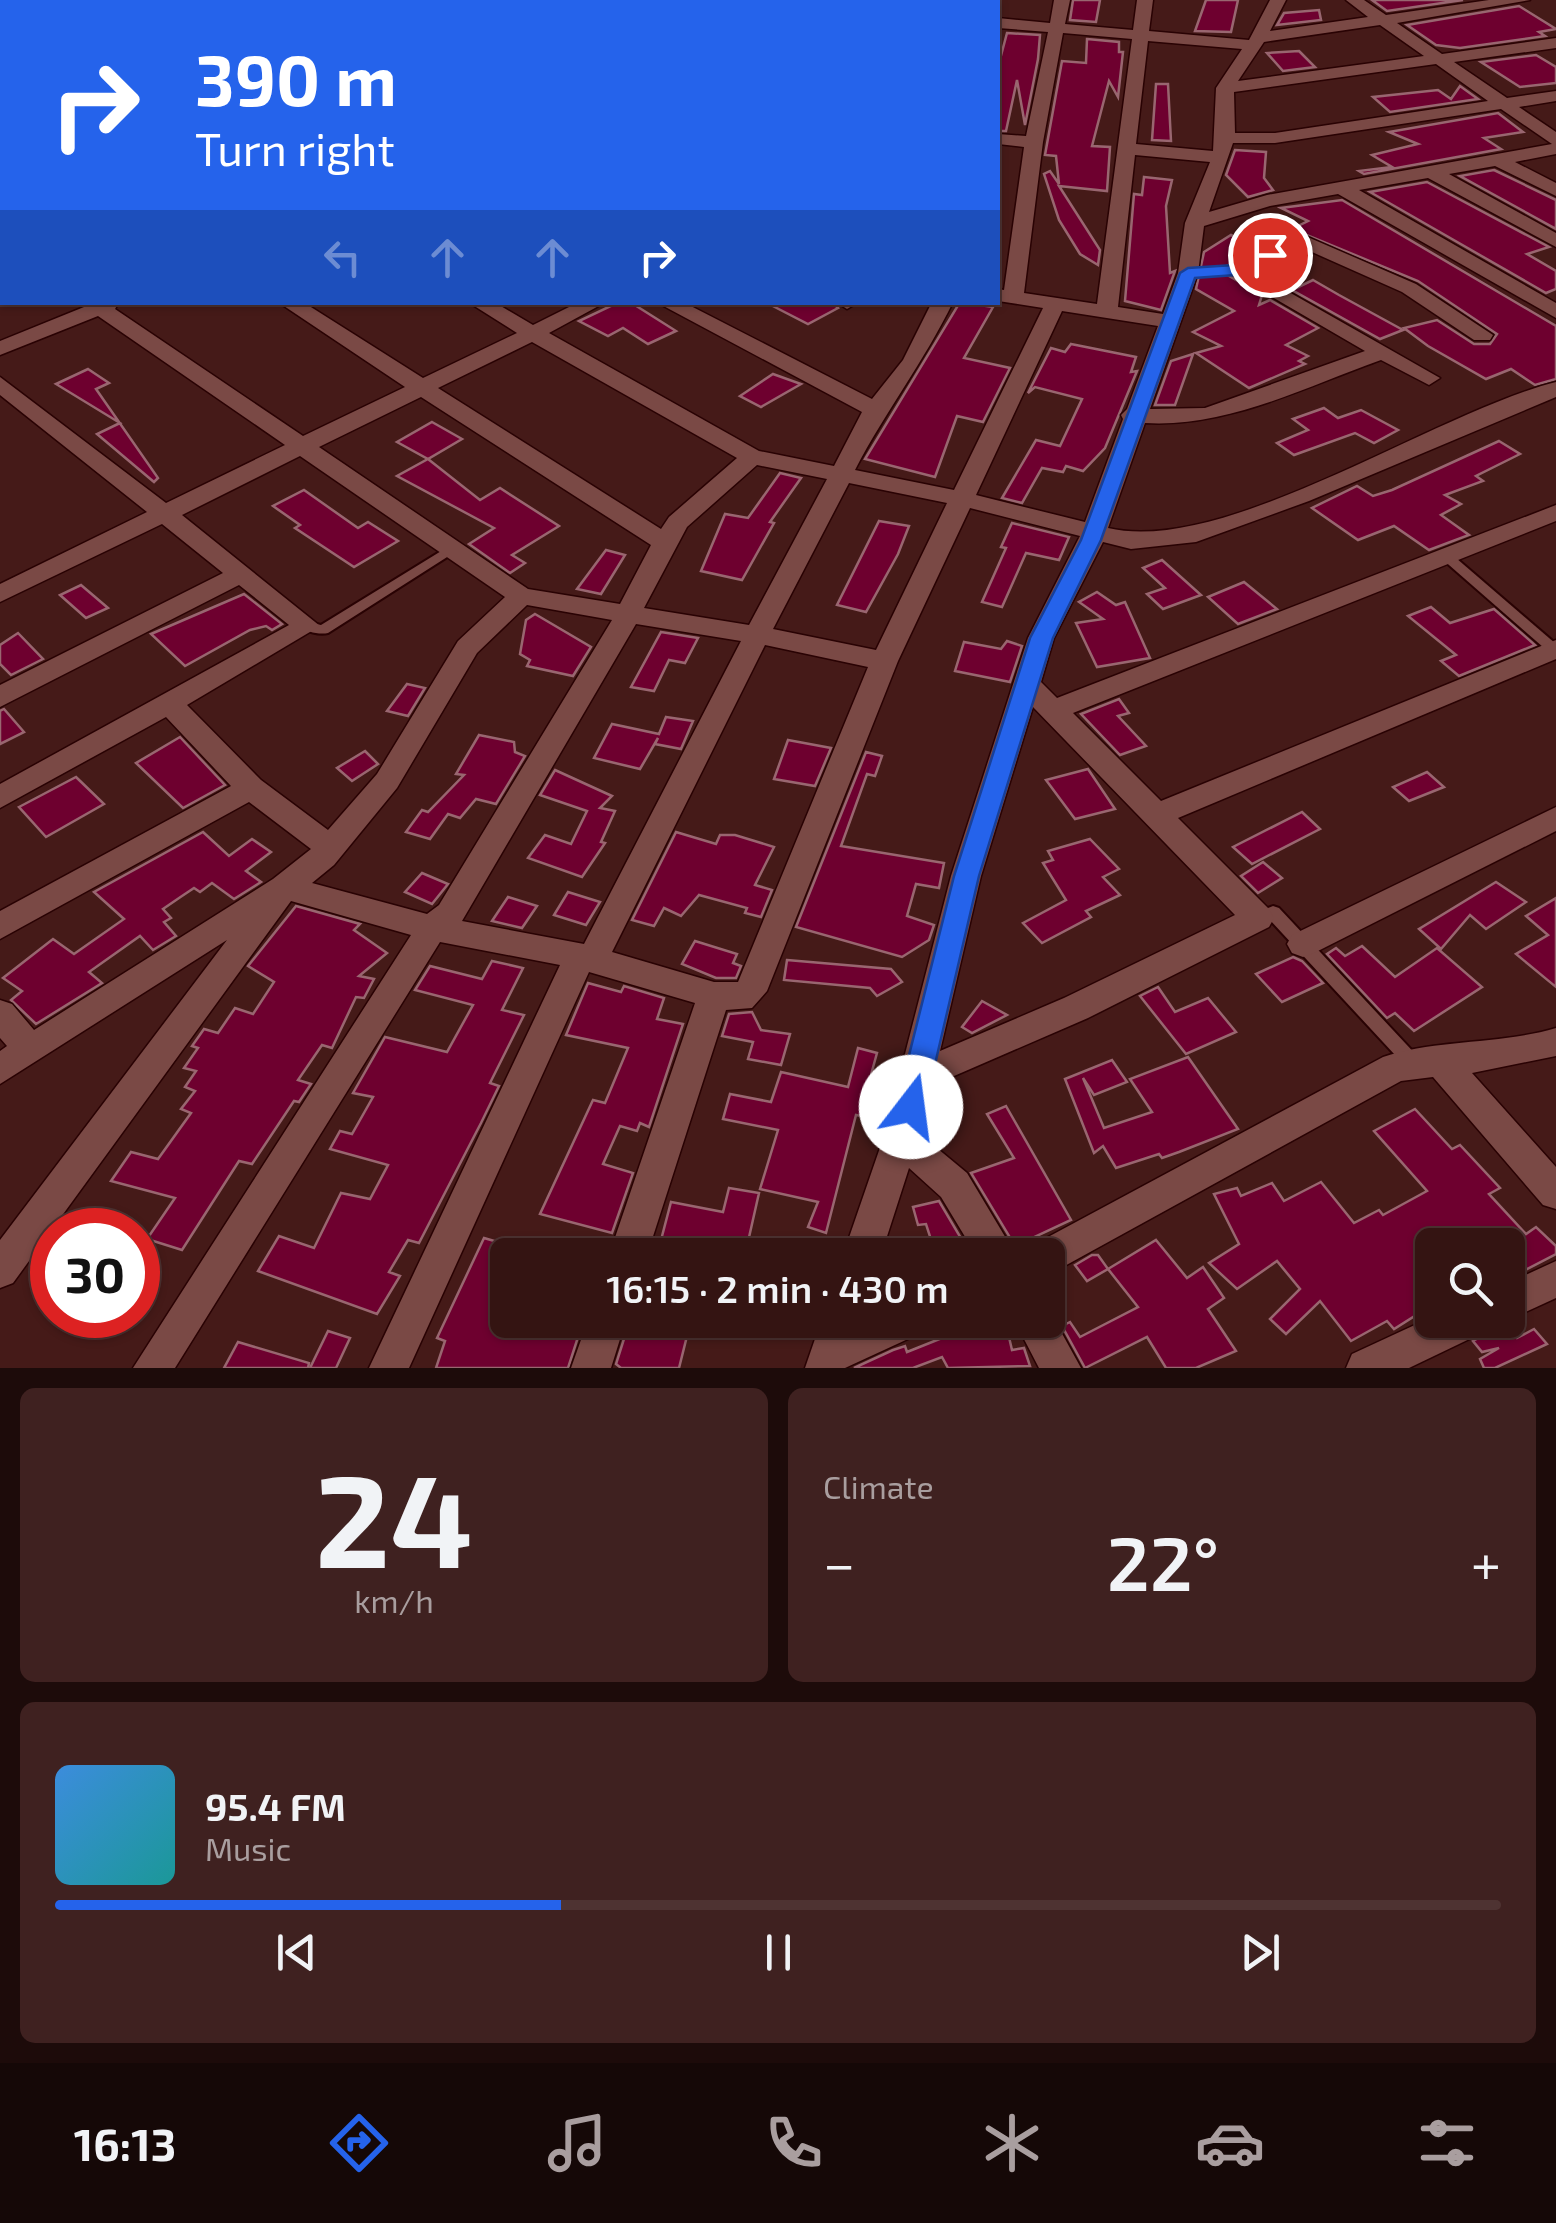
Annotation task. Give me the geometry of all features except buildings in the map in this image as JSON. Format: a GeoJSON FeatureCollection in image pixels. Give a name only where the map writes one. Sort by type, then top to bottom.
{"type":"FeatureCollection","features":[{"type":"Feature","properties":{"kind":"street"},"geometry":{"type":"LineString","coordinates":[[1062,0],[1005,296],[1170,321]]}},
{"type":"Feature","properties":{"kind":"street"},"geometry":{"type":"LineString","coordinates":[[1107,310],[1144,0]]}},
{"type":"Feature","properties":{"kind":"street"},"geometry":{"type":"LineString","coordinates":[[1278,0],[1225,88],[1226,138],[1194,222],[1212,271],[1429,378]]}},
{"type":"Feature","properties":{"kind":"street"},"geometry":{"type":"LineString","coordinates":[[1354,0],[1556,140]]}},
{"type":"Feature","properties":{"kind":"street"},"geometry":{"type":"LineString","coordinates":[[1000,23],[1254,41],[1522,0]]}},
{"type":"Feature","properties":{"kind":"street"},"geometry":{"type":"LineString","coordinates":[[1225,88],[1556,43]]}},
{"type":"Feature","properties":{"kind":"street"},"geometry":{"type":"LineString","coordinates":[[1226,138],[1274,138],[1556,96]]}},
{"type":"Feature","properties":{"kind":"street"},"geometry":{"type":"LineString","coordinates":[[1000,139],[1034,142]]}},
{"type":"Feature","properties":{"kind":"street"},"geometry":{"type":"LineString","coordinates":[[1126,149],[1220,157]]}},
{"type":"Feature","properties":{"kind":"street"},"geometry":{"type":"LineString","coordinates":[[1194,222],[1234,208],[1556,149]]}},
{"type":"Feature","properties":{"kind":"street"},"geometry":{"type":"LineString","coordinates":[[1498,160],[1556,190]]}},
{"type":"Feature","properties":{"kind":"street"},"geometry":{"type":"LineString","coordinates":[[1430,172],[1556,241]]}},
{"type":"Feature","properties":{"kind":"street"},"geometry":{"type":"LineString","coordinates":[[1340,187],[1556,312]]}},
{"type":"Feature","properties":{"kind":"street"},"geometry":{"type":"LineString","coordinates":[[868,1238],[920,1075],[966,876],[1042,638],[1093,530],[1170,321],[1212,271],[1303,241],[1409,288],[1482,335]]}},
{"type":"Feature","properties":{"kind":"street"},"geometry":{"type":"LineString","coordinates":[[284,887],[432,928],[586,958],[714,995],[740,998],[751,991],[884,661],[1056,302]]}},
{"type":"Feature","properties":{"kind":"street"},"geometry":{"type":"LineString","coordinates":[[0,348],[100,305]]}},
{"type":"Feature","properties":{"kind":"street"},"geometry":{"type":"LineString","coordinates":[[103,305],[298,446],[521,596],[757,635],[884,661]]}},
{"type":"Feature","properties":{"kind":"street"},"geometry":{"type":"LineString","coordinates":[[293,305],[665,544]]}},
{"type":"Feature","properties":{"kind":"street"},"geometry":{"type":"LineString","coordinates":[[483,305],[752,456],[963,499],[1132,541],[1187,537],[1300,496],[1556,390]]}},
{"type":"Feature","properties":{"kind":"street"},"geometry":{"type":"LineString","coordinates":[[0,562],[10,589],[590,305]]}},
{"type":"Feature","properties":{"kind":"street"},"geometry":{"type":"LineString","coordinates":[[672,305],[875,410]]}},
{"type":"Feature","properties":{"kind":"street"},"geometry":{"type":"LineString","coordinates":[[388,1368],[586,958],[875,410],[913,362],[942,305]]}},
{"type":"Feature","properties":{"kind":"street"},"geometry":{"type":"LineString","coordinates":[[1132,416],[1178,418],[1208,414],[1382,352]]}},
{"type":"Feature","properties":{"kind":"street"},"geometry":{"type":"LineString","coordinates":[[0,384],[308,626],[0,797]]}},
{"type":"Feature","properties":{"kind":"street"},"geometry":{"type":"LineString","coordinates":[[153,1368],[432,928],[450,914],[678,522],[752,456]]}},
{"type":"Feature","properties":{"kind":"street"},"geometry":{"type":"LineString","coordinates":[[1054,710],[1556,512]]}},
{"type":"Feature","properties":{"kind":"street"},"geometry":{"type":"LineString","coordinates":[[0,697],[241,574]]}},
{"type":"Feature","properties":{"kind":"street"},"geometry":{"type":"LineString","coordinates":[[0,1069],[284,887],[331,848],[387,780],[467,647],[521,596]]}},
{"type":"Feature","properties":{"kind":"street"},"geometry":{"type":"LineString","coordinates":[[1159,814],[1556,650]]}},
{"type":"Feature","properties":{"kind":"street"},"geometry":{"type":"LineString","coordinates":[[920,1075],[1076,1008],[1258,918],[1027,684]]}},
{"type":"Feature","properties":{"kind":"street"},"geometry":{"type":"LineString","coordinates":[[169,703],[251,788],[331,848]]}},
{"type":"Feature","properties":{"kind":"street"},"geometry":{"type":"LineString","coordinates":[[0,926],[251,788]]}},
{"type":"Feature","properties":{"kind":"street"},"geometry":{"type":"LineString","coordinates":[[1302,944],[1556,818]]}},
{"type":"Feature","properties":{"kind":"street"},"geometry":{"type":"LineString","coordinates":[[0,1270],[284,887]]}},
{"type":"Feature","properties":{"kind":"street"},"geometry":{"type":"LineString","coordinates":[[634,1238],[714,995]]}},
{"type":"Feature","properties":{"kind":"street"},"geometry":{"type":"LineString","coordinates":[[0,1014],[30,1050]]}},
{"type":"Feature","properties":{"kind":"street"},"geometry":{"type":"LineString","coordinates":[[1065,1247],[1395,1067],[1514,1056],[1556,1042]]}},
{"type":"Feature","properties":{"kind":"street"},"geometry":{"type":"LineString","coordinates":[[1427,1062],[1556,1192]]}},
{"type":"Feature","properties":{"kind":"street"},"geometry":{"type":"LineString","coordinates":[[901,1139],[954,1185],[987,1238]]}},
{"type":"Feature","properties":{"kind":"street"},"geometry":{"type":"LineString","coordinates":[[1525,1294],[1556,1279]]}},
{"type":"Feature","properties":{"kind":"street"},"geometry":{"type":"LineString","coordinates":[[591,1368],[601,1338]]}},
{"type":"Feature","properties":{"kind":"street"},"geometry":{"type":"LineString","coordinates":[[832,1347],[857,1338]]}},
{"type":"Feature","properties":{"kind":"street"},"geometry":{"type":"LineString","coordinates":[[1043,1338],[1060,1368]]}},
{"type":"Feature","properties":{"kind":"street"},"geometry":{"type":"LineString","coordinates":[[1366,1368],[1430,1338]]}},
{"type":"Feature","properties":{"kind":"lane"},"geometry":{"type":"LineString","coordinates":[[308,626],[323,630],[451,549]]}},
{"type":"Feature","properties":{"kind":"lane"},"geometry":{"type":"LineString","coordinates":[[1445,555],[1556,650]]}},
{"type":"Feature","properties":{"kind":"lane"},"geometry":{"type":"LineString","coordinates":[[1258,918],[1273,912],[1427,1062]]}},
{"type":"Feature","properties":{"kind":"route"},"geometry":{"type":"LineString","coordinates":[[911,1107],[966,876],[1042,638],[1091,540],[1132,416],[1188,273],[1236,270],[1270,255]]}}]}
